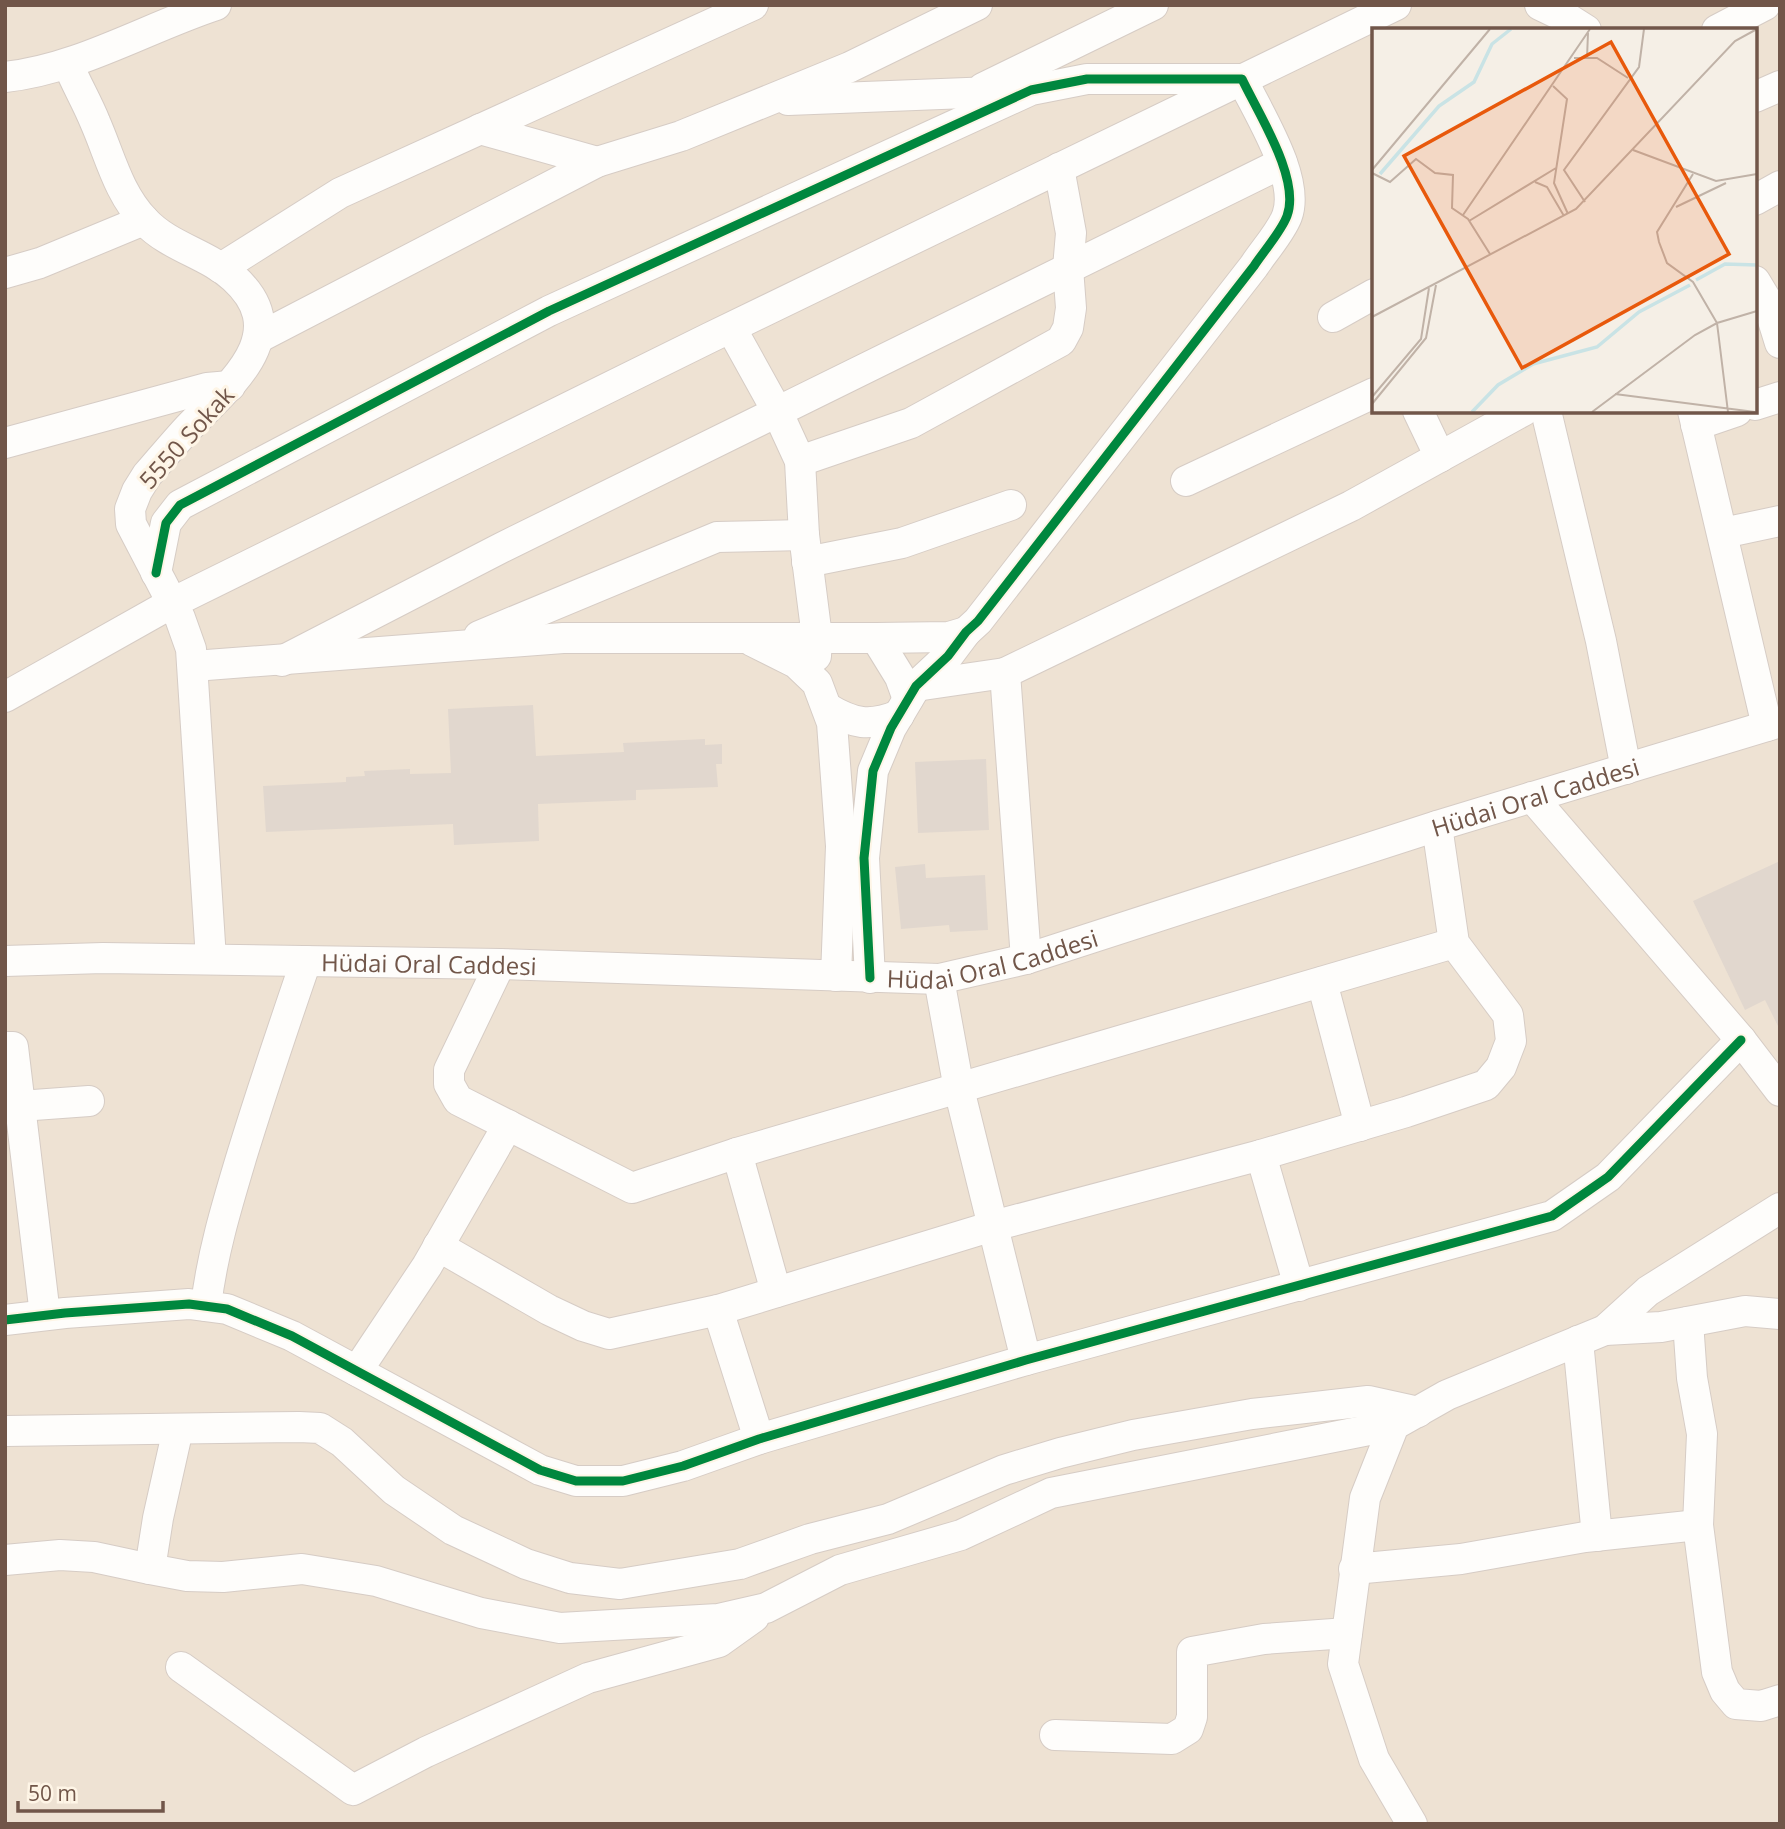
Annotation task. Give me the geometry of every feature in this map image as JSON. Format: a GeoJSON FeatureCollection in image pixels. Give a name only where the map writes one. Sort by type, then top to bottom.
{"type":"FeatureCollection","features":[{"type":"Feature","properties":{"kind":"street"},"geometry":{"type":"LineString","coordinates":[[5,77],[31,74],[68,64],[216,5]]}},
{"type":"Feature","properties":{"kind":"street"},"geometry":{"type":"LineString","coordinates":[[221,268],[340,193],[753,5]]}},
{"type":"Feature","properties":{"kind":"street"},"geometry":{"type":"LineString","coordinates":[[68,64],[95,120],[116,179],[144,220],[157,233],[221,268],[246,290],[258,320],[258,338],[597,162],[681,136],[850,67],[977,5]]}},
{"type":"Feature","properties":{"kind":"street"},"geometry":{"type":"LineString","coordinates":[[972,93],[1153,5]]}},
{"type":"Feature","properties":{"kind":"street"},"geometry":{"type":"LineString","coordinates":[[5,697],[172,603],[1396,5]]}},
{"type":"Feature","properties":{"kind":"street"},"geometry":{"type":"LineString","coordinates":[[1540,5],[1576,18]]}},
{"type":"Feature","properties":{"kind":"street"},"geometry":{"type":"LineString","coordinates":[[1721,28],[1765,5]]}},
{"type":"Feature","properties":{"kind":"street"},"geometry":{"type":"LineString","coordinates":[[766,101],[1031,90],[1087,79],[1242,79]]}},
{"type":"Feature","properties":{"kind":"street"},"geometry":{"type":"LineString","coordinates":[[745,638],[796,663],[844,718],[866,723],[880,723],[908,700],[948,656],[1254,266],[1287,216],[1290,189],[1282,163],[1242,79]]}},
{"type":"Feature","properties":{"kind":"street"},"geometry":{"type":"LineString","coordinates":[[1757,96],[1780,86]]}},
{"type":"Feature","properties":{"kind":"street"},"geometry":{"type":"LineString","coordinates":[[156,573],[166,523],[180,505],[549,311],[1031,90]]}},
{"type":"Feature","properties":{"kind":"street"},"geometry":{"type":"LineString","coordinates":[[480,129],[597,162]]}},
{"type":"Feature","properties":{"kind":"street"},"geometry":{"type":"LineString","coordinates":[[282,661],[513,541],[1282,163]]}},
{"type":"Feature","properties":{"kind":"street"},"geometry":{"type":"LineString","coordinates":[[800,461],[911,423],[1061,341],[1068,328],[1071,308],[1068,268],[1071,233],[1059,168]]}},
{"type":"Feature","properties":{"kind":"street"},"geometry":{"type":"LineString","coordinates":[[1757,199],[1780,186]]}},
{"type":"Feature","properties":{"kind":"street"},"geometry":{"type":"LineString","coordinates":[[5,273],[40,263],[144,220]]}},
{"type":"Feature","properties":{"kind":"street"},"geometry":{"type":"LineString","coordinates":[[1333,317],[1372,295]]}},
{"type":"Feature","properties":{"kind":"street"},"geometry":{"type":"LineString","coordinates":[[1764,296],[1780,343]]}},
{"type":"Feature","properties":{"kind":"street"},"geometry":{"type":"LineString","coordinates":[[731,328],[777,411],[800,461],[805,548],[822,695],[832,723],[841,846],[836,976]]}},
{"type":"Feature","properties":{"kind":"street","name":"5550 Sokak"},"geometry":{"type":"LineString","coordinates":[[211,959],[194,666],[187,633],[131,524],[130,509],[136,491],[147,475],[245,368],[258,338]]}},
{"type":"Feature","properties":{"kind":"street"},"geometry":{"type":"LineString","coordinates":[[5,443],[207,388],[230,386]]}},
{"type":"Feature","properties":{"kind":"street"},"geometry":{"type":"LineString","coordinates":[[1186,481],[1372,394]]}},
{"type":"Feature","properties":{"kind":"street"},"geometry":{"type":"LineString","coordinates":[[1757,404],[1780,397]]}},
{"type":"Feature","properties":{"kind":"street"},"geometry":{"type":"LineString","coordinates":[[1419,413],[1440,457]]}},
{"type":"Feature","properties":{"kind":"street"},"geometry":{"type":"LineString","coordinates":[[908,700],[1005,673],[1351,506],[1519,413]]}},
{"type":"Feature","properties":{"kind":"street"},"geometry":{"type":"LineString","coordinates":[[1546,413],[1601,641],[1626,769]]}},
{"type":"Feature","properties":{"kind":"street"},"geometry":{"type":"LineString","coordinates":[[1725,413],[1695,418],[1774,724]]}},
{"type":"Feature","properties":{"kind":"street"},"geometry":{"type":"LineString","coordinates":[[452,647],[717,537],[805,548],[902,543],[1012,505]]}},
{"type":"Feature","properties":{"kind":"street"},"geometry":{"type":"LineString","coordinates":[[1723,533],[1780,521]]}},
{"type":"Feature","properties":{"kind":"street"},"geometry":{"type":"LineString","coordinates":[[194,666],[563,638],[949,637],[966,632]]}},
{"type":"Feature","properties":{"kind":"street"},"geometry":{"type":"LineString","coordinates":[[966,632],[1005,673],[1026,959]]}},
{"type":"Feature","properties":{"kind":"street"},"geometry":{"type":"LineString","coordinates":[[870,978],[864,858],[873,771],[908,700],[900,677],[876,638]]}},
{"type":"Feature","properties":{"kind":"street","name":"Hüdai Oral Caddesi"},"geometry":{"type":"LineString","coordinates":[[5,961],[211,959],[500,964],[939,979],[1026,959],[1437,826],[1774,724]]}},
{"type":"Feature","properties":{"kind":"street"},"geometry":{"type":"LineString","coordinates":[[1532,797],[1741,1040],[1780,1091]]}},
{"type":"Feature","properties":{"kind":"street"},"geometry":{"type":"LineString","coordinates":[[438,1246],[550,1310],[583,1326],[609,1334],[660,1325],[718,1310],[993,1226],[1360,1126],[1486,1085],[1501,1067],[1511,1041],[1508,1015],[1454,943],[1437,826]]}},
{"type":"Feature","properties":{"kind":"street"},"geometry":{"type":"LineString","coordinates":[[500,964],[449,1070],[449,1084],[458,1100],[632,1188],[737,1153],[1454,943]]}},
{"type":"Feature","properties":{"kind":"street"},"geometry":{"type":"LineString","coordinates":[[206,1306],[210,1270],[224,1214],[261,1093],[306,961]]}},
{"type":"Feature","properties":{"kind":"street"},"geometry":{"type":"LineString","coordinates":[[939,979],[959,1088],[1026,1360]]}},
{"type":"Feature","properties":{"kind":"street"},"geometry":{"type":"LineString","coordinates":[[1322,982],[1360,1126]]}},
{"type":"Feature","properties":{"kind":"street"},"geometry":{"type":"LineString","coordinates":[[5,1320],[189,1304],[227,1309],[292,1336],[540,1470],[576,1481],[623,1481],[683,1466],[759,1439],[1026,1360],[1552,1216],[1608,1177],[1741,1040]]}},
{"type":"Feature","properties":{"kind":"street"},"geometry":{"type":"LineString","coordinates":[[5,1047],[13,1047],[20,1106],[17,1181],[45,1315]]}},
{"type":"Feature","properties":{"kind":"street"},"geometry":{"type":"LineString","coordinates":[[20,1106],[89,1101]]}},
{"type":"Feature","properties":{"kind":"street"},"geometry":{"type":"LineString","coordinates":[[357,1371],[438,1246],[508,1125]]}},
{"type":"Feature","properties":{"kind":"street"},"geometry":{"type":"LineString","coordinates":[[737,1153],[776,1292]]}},
{"type":"Feature","properties":{"kind":"street"},"geometry":{"type":"LineString","coordinates":[[1261,1155],[1299,1286]]}},
{"type":"Feature","properties":{"kind":"street"},"geometry":{"type":"LineString","coordinates":[[1592,1336],[1648,1291],[1780,1208]]}},
{"type":"Feature","properties":{"kind":"street"},"geometry":{"type":"LineString","coordinates":[[718,1310],[759,1439]]}},
{"type":"Feature","properties":{"kind":"street"},"geometry":{"type":"LineString","coordinates":[[181,1667],[353,1790],[426,1752],[588,1678],[719,1642],[766,1608],[840,1570],[961,1535],[1051,1493],[1406,1418],[1447,1395],[1592,1336],[1661,1327],[1745,1311],[1780,1314]]}},
{"type":"Feature","properties":{"kind":"street"},"geometry":{"type":"LineString","coordinates":[[1688,1322],[1692,1378],[1702,1434],[1698,1525],[1717,1672],[1725,1691],[1736,1704],[1761,1706],[1780,1700]]}},
{"type":"Feature","properties":{"kind":"street"},"geometry":{"type":"LineString","coordinates":[[1592,1336],[1597,1536]]}},
{"type":"Feature","properties":{"kind":"street"},"geometry":{"type":"LineString","coordinates":[[5,1431],[320,1428],[342,1442],[394,1490],[453,1530],[526,1564],[570,1578],[620,1584],[740,1564],[810,1539],[888,1519],[1004,1470],[1133,1435],[1252,1414],[1368,1401],[1406,1418]]}},
{"type":"Feature","properties":{"kind":"street"},"geometry":{"type":"LineString","coordinates":[[1406,1418],[1365,1498],[1343,1664],[1374,1759],[1412,1824]]}},
{"type":"Feature","properties":{"kind":"street"},"geometry":{"type":"LineString","coordinates":[[150,1569],[158,1518],[178,1429]]}},
{"type":"Feature","properties":{"kind":"street"},"geometry":{"type":"LineString","coordinates":[[1354,1569],[1461,1559],[1597,1536],[1698,1525]]}},
{"type":"Feature","properties":{"kind":"street"},"geometry":{"type":"LineString","coordinates":[[5,1560],[60,1555],[94,1557],[187,1576],[223,1577],[302,1569],[376,1581],[481,1613],[560,1628],[718,1619],[766,1608]]}},
{"type":"Feature","properties":{"kind":"street"},"geometry":{"type":"LineString","coordinates":[[1055,1735],[1172,1739],[1188,1728],[1192,1717],[1192,1652],[1264,1639],[1347,1633]]}},
{"type":"Feature","properties":{"kind":"shaded area"},"geometry":{"type":"Polygon","coordinates":[[[5,5],[1780,5],[1780,1824],[5,1824],[5,5]]]}},
{"type":"Feature","properties":{"kind":"building"},"geometry":{"type":"Polygon","coordinates":[[[533,705],[536,756],[624,752],[623,743],[705,739],[705,745],[722,744],[722,764],[716,764],[718,787],[636,790],[636,800],[538,804],[539,841],[454,845],[453,824],[266,832],[263,786],[346,782],[346,777],[365,776],[364,771],[410,769],[410,774],[451,773],[448,709],[533,705]]]}},
{"type":"Feature","properties":{"kind":"building"},"geometry":{"type":"Polygon","coordinates":[[[986,759],[989,830],[918,833],[915,762],[986,759]]]}},
{"type":"Feature","properties":{"kind":"building"},"geometry":{"type":"Polygon","coordinates":[[[1780,861],[1780,1030],[1765,1000],[1745,1010],[1693,901],[1780,861]]]}},
{"type":"Feature","properties":{"kind":"building"},"geometry":{"type":"Polygon","coordinates":[[[925,864],[926,878],[985,875],[988,930],[950,932],[949,925],[901,929],[895,867],[925,864]]]}},
{"type":"Feature","properties":{"kind":"cycle path"},"geometry":{"type":"LineString","coordinates":[[156,573],[166,523],[180,505],[549,311],[1031,90],[1087,79],[1242,79],[1283,165],[1290,201],[1287,216],[1254,266],[978,621],[948,656],[916,686],[891,728],[873,771],[864,858],[870,978]]}},
{"type":"Feature","properties":{"kind":"cycle path"},"geometry":{"type":"LineString","coordinates":[[5,1320],[189,1304],[227,1309],[292,1336],[540,1470],[576,1481],[623,1481],[683,1466],[759,1439],[1026,1360],[1552,1216],[1608,1177],[1741,1040]]}}]}
